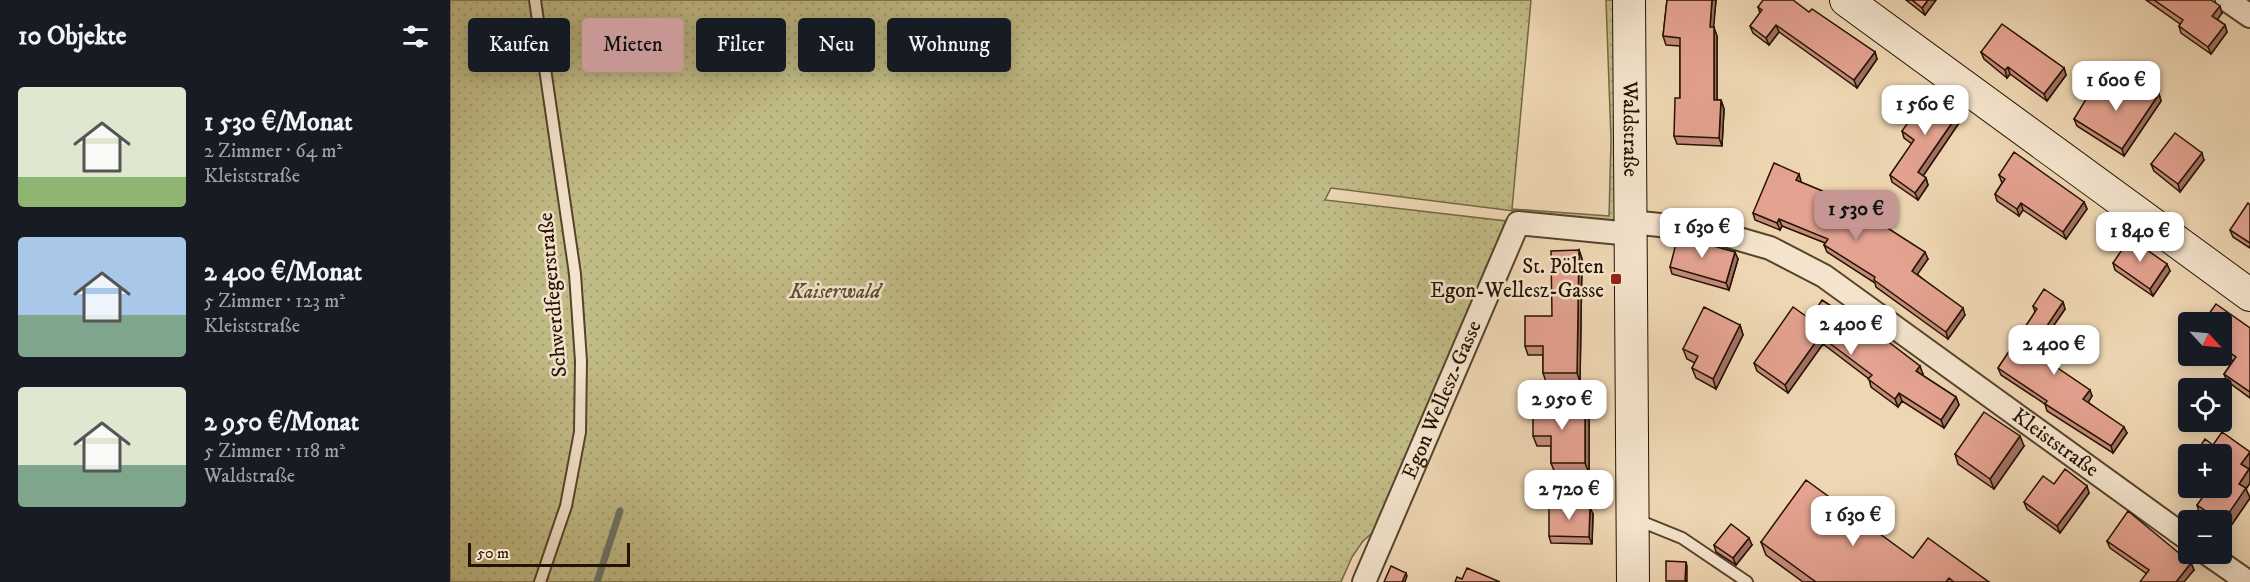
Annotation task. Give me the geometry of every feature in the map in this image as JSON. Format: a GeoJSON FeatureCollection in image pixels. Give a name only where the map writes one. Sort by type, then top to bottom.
{"type":"FeatureCollection","features":[{"type":"Feature","properties":{"kind":"street","name":"Waldstraße"},"geometry":{"type":"LineString","coordinates":[[1629,0],[1633,582]]}},
{"type":"Feature","properties":{"kind":"street"},"geometry":{"type":"LineString","coordinates":[[1846,0],[2250,294]]}},
{"type":"Feature","properties":{"kind":"street"},"geometry":{"type":"LineString","coordinates":[[2227,0],[2250,16]]}},
{"type":"Feature","properties":{"kind":"street","name":"Egon Wellesz-Gasse"},"geometry":{"type":"LineString","coordinates":[[1364,582],[1518,223],[1631,228]]}},
{"type":"Feature","properties":{"kind":"street","name":"Kleiststraße"},"geometry":{"type":"LineString","coordinates":[[1631,228],[1708,230],[1770,248],[1824,276],[2178,532]]}},
{"type":"Feature","properties":{"kind":"street"},"geometry":{"type":"LineString","coordinates":[[2222,564],[2248,582]]}},
{"type":"Feature","properties":{"kind":"lane","name":"Schwerdfegerstraße"},"geometry":{"type":"LineString","coordinates":[[535,0],[576,274],[581,361],[578,442],[566,506],[540,582]]}},
{"type":"Feature","properties":{"kind":"lane"},"geometry":{"type":"LineString","coordinates":[[1632,517],[1682,538],[1747,582]]}},
{"type":"Feature","properties":{"kind":"green space","name":"Kaiserwald"},"geometry":{"type":"Polygon","coordinates":[[[450,0],[1531,0],[1512,209],[1609,216],[1611,140],[1606,0],[1617,0],[1616,221],[1610,223],[1331,188],[1325,200],[1506,221],[1377,529],[1363,541],[1352,557],[1341,582],[450,582],[450,0]]]}},
{"type":"Feature","properties":{"kind":"building"},"geometry":{"type":"Polygon","coordinates":[[[1667,0],[1712,0],[1710,27],[1714,27],[1714,100],[1721,100],[1719,138],[1674,136],[1675,98],[1680,98],[1680,38],[1663,36],[1667,0]]]}},
{"type":"Feature","properties":{"kind":"building"},"geometry":{"type":"Polygon","coordinates":[[[1763,0],[1793,0],[1809,12],[1812,9],[1875,52],[1854,80],[1776,25],[1766,38],[1750,26],[1762,10],[1758,7],[1763,0]]]}},
{"type":"Feature","properties":{"kind":"building"},"geometry":{"type":"Polygon","coordinates":[[[1912,0],[1928,0],[1922,8],[1912,0]]]}},
{"type":"Feature","properties":{"kind":"building"},"geometry":{"type":"Polygon","coordinates":[[[2154,0],[2211,0],[2220,6],[2212,16],[2225,25],[2208,47],[2179,26],[2183,20],[2154,0]]]}},
{"type":"Feature","properties":{"kind":"building"},"geometry":{"type":"Polygon","coordinates":[[[2002,24],[2064,68],[2044,94],[2008,67],[2005,70],[1981,52],[2002,24]]]}},
{"type":"Feature","properties":{"kind":"building"},"geometry":{"type":"Polygon","coordinates":[[[2144,84],[2159,94],[2122,149],[2074,119],[2094,86],[2102,91],[2106,85],[2124,95],[2130,86],[2139,92],[2144,84]]]}},
{"type":"Feature","properties":{"kind":"building"},"geometry":{"type":"Polygon","coordinates":[[[1933,87],[1963,107],[1918,172],[1926,178],[1915,193],[1890,175],[1914,140],[1902,131],[1933,87]]]}},
{"type":"Feature","properties":{"kind":"building"},"geometry":{"type":"Polygon","coordinates":[[[2175,133],[2202,153],[2178,184],[2151,164],[2175,133]]]}},
{"type":"Feature","properties":{"kind":"building"},"geometry":{"type":"Polygon","coordinates":[[[2014,152],[2084,202],[2063,232],[2021,203],[2017,209],[1995,194],[2005,179],[1999,175],[2014,152]]]}},
{"type":"Feature","properties":{"kind":"building"},"geometry":{"type":"Polygon","coordinates":[[[1774,163],[1799,174],[1796,180],[1859,206],[1863,201],[1880,212],[1875,220],[1925,252],[1912,271],[1963,308],[1946,332],[1874,280],[1875,277],[1824,245],[1828,239],[1779,219],[1777,223],[1753,213],[1774,163]]]}},
{"type":"Feature","properties":{"kind":"building"},"geometry":{"type":"Polygon","coordinates":[[[2248,203],[2250,205],[2250,243],[2230,230],[2248,203]]]}},
{"type":"Feature","properties":{"kind":"building"},"geometry":{"type":"Polygon","coordinates":[[[1678,236],[1735,252],[1726,283],[1670,267],[1678,236]]]}},
{"type":"Feature","properties":{"kind":"building"},"geometry":{"type":"Polygon","coordinates":[[[2130,238],[2167,264],[2150,289],[2113,263],[2130,238]]]}},
{"type":"Feature","properties":{"kind":"building"},"geometry":{"type":"Polygon","coordinates":[[[1579,250],[1577,373],[1543,373],[1543,346],[1525,346],[1525,316],[1552,316],[1551,251],[1579,250]]]}},
{"type":"Feature","properties":{"kind":"building"},"geometry":{"type":"Polygon","coordinates":[[[2044,289],[2063,302],[2036,342],[2048,350],[2043,358],[2090,390],[2083,399],[2124,427],[2111,446],[2045,404],[2047,401],[1998,368],[2037,309],[2033,306],[2044,289]]]}},
{"type":"Feature","properties":{"kind":"building"},"geometry":{"type":"Polygon","coordinates":[[[1822,300],[1845,315],[1848,311],[1920,366],[1916,371],[1956,397],[1941,420],[1899,393],[1895,399],[1868,379],[1872,375],[1820,336],[1785,385],[1754,363],[1793,307],[1810,319],[1822,300]]]}},
{"type":"Feature","properties":{"kind":"building"},"geometry":{"type":"Polygon","coordinates":[[[2216,304],[2227,312],[2210,312],[2216,304]]]}},
{"type":"Feature","properties":{"kind":"building"},"geometry":{"type":"Polygon","coordinates":[[[1704,307],[1740,325],[1713,379],[1692,368],[1698,356],[1683,349],[1704,307]]]}},
{"type":"Feature","properties":{"kind":"building"},"geometry":{"type":"Polygon","coordinates":[[[2232,315],[2250,328],[2250,392],[2224,374],[2232,366],[2236,357],[2232,354],[2232,315]]]}},
{"type":"Feature","properties":{"kind":"building"},"geometry":{"type":"Polygon","coordinates":[[[1533,405],[1585,405],[1585,463],[1551,463],[1551,436],[1533,436],[1533,405]]]}},
{"type":"Feature","properties":{"kind":"building"},"geometry":{"type":"Polygon","coordinates":[[[1984,412],[2020,436],[1990,479],[1955,454],[1984,412]]]}},
{"type":"Feature","properties":{"kind":"building"},"geometry":{"type":"Polygon","coordinates":[[[2222,432],[2250,452],[2241,464],[2249,469],[2239,484],[2246,488],[2231,510],[2204,510],[2197,505],[2202,498],[2232,498],[2232,444],[2214,444],[2222,432]]]}},
{"type":"Feature","properties":{"kind":"building"},"geometry":{"type":"Polygon","coordinates":[[[2205,439],[2212,444],[2202,444],[2205,439]]]}},
{"type":"Feature","properties":{"kind":"building"},"geometry":{"type":"Polygon","coordinates":[[[2065,469],[2087,486],[2057,526],[2024,502],[2043,476],[2054,484],[2065,469]]]}},
{"type":"Feature","properties":{"kind":"building"},"geometry":{"type":"Polygon","coordinates":[[[1806,480],[1913,558],[1928,538],[1989,582],[1954,582],[1949,578],[1946,582],[1816,582],[1761,542],[1806,480]]]}},
{"type":"Feature","properties":{"kind":"building"},"geometry":{"type":"Polygon","coordinates":[[[1549,506],[1590,507],[1589,537],[1549,536],[1549,506]]]}},
{"type":"Feature","properties":{"kind":"building"},"geometry":{"type":"Polygon","coordinates":[[[2128,511],[2178,552],[2178,564],[2190,564],[2176,582],[2140,582],[2149,570],[2107,541],[2128,511]]]}},
{"type":"Feature","properties":{"kind":"building"},"geometry":{"type":"Polygon","coordinates":[[[1731,524],[1749,538],[1733,558],[1714,545],[1731,524]]]}},
{"type":"Feature","properties":{"kind":"building"},"geometry":{"type":"Polygon","coordinates":[[[1666,561],[1686,562],[1685,581],[1666,581],[1666,561]]]}},
{"type":"Feature","properties":{"kind":"building"},"geometry":{"type":"Polygon","coordinates":[[[1391,566],[1406,573],[1402,582],[1384,582],[1391,566]]]}},
{"type":"Feature","properties":{"kind":"building"},"geometry":{"type":"Polygon","coordinates":[[[1467,568],[1500,582],[1455,582],[1457,577],[1462,579],[1467,568]]]}},
{"type":"Feature","properties":{"kind":"waterway"},"geometry":{"type":"LineString","coordinates":[[597,582],[620,511]]}},
{"type":"Feature","properties":{"kind":"place","name":"St. Pölten Egon-Wellesz-Gasse"},"geometry":{"type":"Point","coordinates":[1616,279]}}]}
